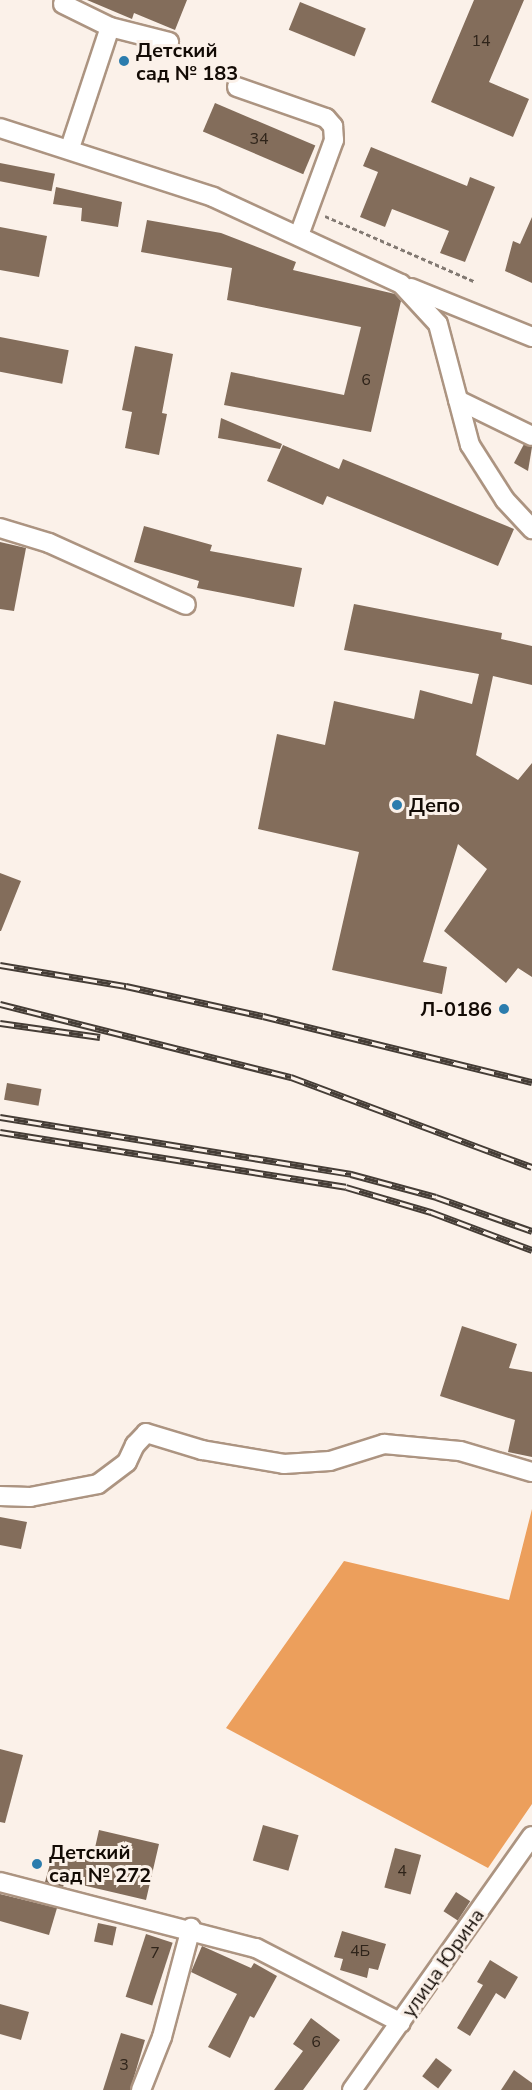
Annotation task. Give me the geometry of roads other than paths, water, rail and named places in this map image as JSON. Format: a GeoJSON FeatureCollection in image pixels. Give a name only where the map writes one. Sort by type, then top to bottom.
{"type":"FeatureCollection","features":[{"type":"Feature","properties":{"kind":"street"},"geometry":{"type":"LineString","coordinates":[[63,4],[110,27],[169,42]]}},
{"type":"Feature","properties":{"kind":"street"},"geometry":{"type":"LineString","coordinates":[[70,148],[110,27]]}},
{"type":"Feature","properties":{"kind":"street"},"geometry":{"type":"LineString","coordinates":[[237,87],[326,118],[333,126],[334,140],[310,209],[298,235]]}},
{"type":"Feature","properties":{"kind":"street"},"geometry":{"type":"LineString","coordinates":[[0,128],[70,148],[213,197],[401,284],[532,337]]}},
{"type":"Feature","properties":{"kind":"street"},"geometry":{"type":"LineString","coordinates":[[401,284],[438,324],[471,445],[505,500],[532,529]]}},
{"type":"Feature","properties":{"kind":"street"},"geometry":{"type":"LineString","coordinates":[[458,400],[532,436]]}},
{"type":"Feature","properties":{"kind":"street"},"geometry":{"type":"LineString","coordinates":[[0,528],[49,543],[186,605]]}},
{"type":"Feature","properties":{"kind":"street"},"geometry":{"type":"LineString","coordinates":[[0,1496],[30,1497],[98,1484],[127,1462],[135,1444],[146,1433],[202,1450],[284,1464],[330,1461],[384,1444],[460,1451],[532,1472]]}},
{"type":"Feature","properties":{"kind":"street","name":"улица Юрина"},"geometry":{"type":"LineString","coordinates":[[352,2090],[532,1836]]}},
{"type":"Feature","properties":{"kind":"street"},"geometry":{"type":"LineString","coordinates":[[0,1882],[191,1928],[256,1948],[401,2023]]}},
{"type":"Feature","properties":{"kind":"street"},"geometry":{"type":"LineString","coordinates":[[141,2090],[162,2037],[191,1928]]}},
{"type":"Feature","properties":{"kind":"railway"},"geometry":{"type":"LineString","coordinates":[[0,965],[126,986],[263,1016],[532,1082]]}},
{"type":"Feature","properties":{"kind":"railway"},"geometry":{"type":"LineString","coordinates":[[0,1004],[291,1077],[532,1167]]}},
{"type":"Feature","properties":{"kind":"railway"},"geometry":{"type":"LineString","coordinates":[[0,1023],[100,1037]]}},
{"type":"Feature","properties":{"kind":"railway"},"geometry":{"type":"LineString","coordinates":[[0,1117],[351,1174],[436,1197],[532,1231]]}},
{"type":"Feature","properties":{"kind":"railway"},"geometry":{"type":"LineString","coordinates":[[0,1132],[346,1187],[431,1212],[532,1250]]}},
{"type":"Feature","properties":{"kind":"place","name":"Детский сад № 183"},"geometry":{"type":"Point","coordinates":[124,61]}},
{"type":"Feature","properties":{"kind":"place","name":"Депо"},"geometry":{"type":"Point","coordinates":[397,805]}},
{"type":"Feature","properties":{"kind":"place","name":"Л-0186"},"geometry":{"type":"Point","coordinates":[504,1009]}},
{"type":"Feature","properties":{"kind":"place","name":"Детский сад № 272"},"geometry":{"type":"Point","coordinates":[37,1864]}}]}
